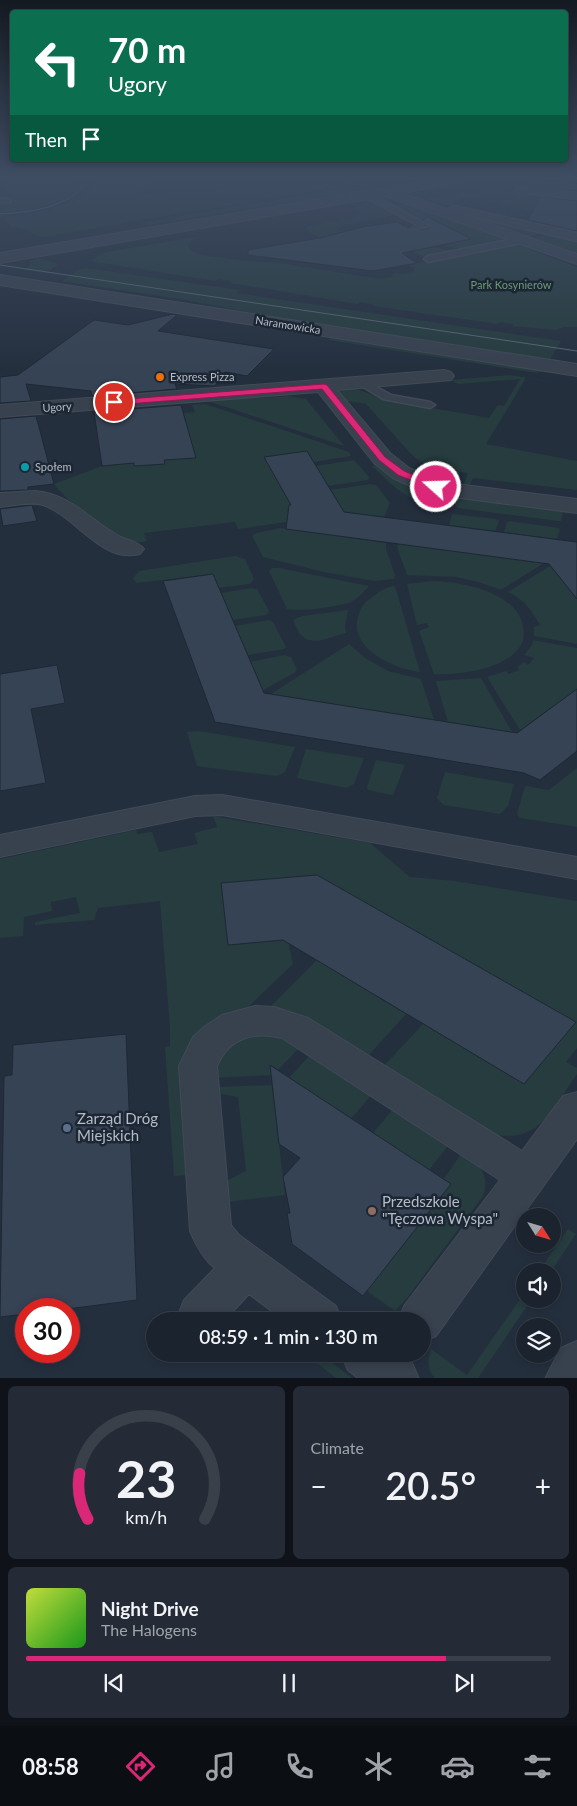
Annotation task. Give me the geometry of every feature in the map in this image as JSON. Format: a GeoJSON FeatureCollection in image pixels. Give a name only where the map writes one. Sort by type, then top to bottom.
{"type":"FeatureCollection","features":[{"type":"Feature","properties":{"kind":"street"},"geometry":{"type":"LineString","coordinates":[[0,258],[90,242]]}},
{"type":"Feature","properties":{"kind":"street"},"geometry":{"type":"LineString","coordinates":[[530,242],[577,259]]}},
{"type":"Feature","properties":{"kind":"street"},"geometry":{"type":"LineString","coordinates":[[27,253],[15,262],[10,270],[15,276],[29,284]]}},
{"type":"Feature","properties":{"kind":"street","name":"Naramowicka"},"geometry":{"type":"LineString","coordinates":[[0,280],[577,370]]}},
{"type":"Feature","properties":{"kind":"street","name":"Ugory"},"geometry":{"type":"LineString","coordinates":[[0,411],[324,387],[444,376]]}},
{"type":"Feature","properties":{"kind":"street"},"geometry":{"type":"LineString","coordinates":[[324,387],[382,458],[401,473],[416,480],[450,490],[577,506]]}},
{"type":"Feature","properties":{"kind":"street"},"geometry":{"type":"LineString","coordinates":[[0,500],[32,497],[56,502],[117,546],[132,549]]}},
{"type":"Feature","properties":{"kind":"street"},"geometry":{"type":"LineString","coordinates":[[0,846],[195,806],[222,805],[577,868]]}},
{"type":"Feature","properties":{"kind":"street"},"geometry":{"type":"LineString","coordinates":[[308,1312],[224,1250],[210,1231],[198,1066],[207,1046],[225,1030],[245,1021],[262,1020],[279,1022],[294,1028],[527,1176]]}},
{"type":"Feature","properties":{"kind":"street"},"geometry":{"type":"LineString","coordinates":[[427,1312],[577,1108]]}},
{"type":"Feature","properties":{"kind":"street"},"geometry":{"type":"LineString","coordinates":[[203,1312],[246,1266]]}},
{"type":"Feature","properties":{"kind":"street"},"geometry":{"type":"LineString","coordinates":[[568,1378],[577,1364]]}},
{"type":"Feature","properties":{"kind":"lane"},"geometry":{"type":"LineString","coordinates":[[428,259],[511,242]]}},
{"type":"Feature","properties":{"kind":"lane"},"geometry":{"type":"LineString","coordinates":[[364,383],[373,392],[384,397],[430,405]]}},
{"type":"Feature","properties":{"kind":"green space","name":"Park Kosynierów"},"geometry":{"type":"Polygon","coordinates":[[[164,242],[190,242],[188,246],[192,251],[202,255],[279,263],[381,279],[391,277],[394,273],[413,272],[415,268],[410,266],[418,263],[524,242],[535,247],[529,249],[577,267],[577,327],[564,327],[556,330],[513,326],[513,324],[501,322],[497,324],[374,306],[361,302],[357,304],[231,283],[230,281],[220,279],[215,281],[90,261],[106,252],[164,242]]]}},
{"type":"Feature","properties":{"kind":"green space"},"geometry":{"type":"Polygon","coordinates":[[[328,242],[381,242],[341,250],[328,242]]]}},
{"type":"Feature","properties":{"kind":"green space"},"geometry":{"type":"Polygon","coordinates":[[[397,242],[411,242],[423,249],[435,247],[448,251],[423,257],[397,242]]]}},
{"type":"Feature","properties":{"kind":"green space"},"geometry":{"type":"Polygon","coordinates":[[[456,242],[497,242],[465,248],[445,245],[456,242]]]}},
{"type":"Feature","properties":{"kind":"green space"},"geometry":{"type":"Polygon","coordinates":[[[546,242],[577,242],[577,253],[546,242]]]}},
{"type":"Feature","properties":{"kind":"green space"},"geometry":{"type":"Polygon","coordinates":[[[38,258],[59,264],[46,273],[23,270],[33,263],[28,262],[38,258]]]}},
{"type":"Feature","properties":{"kind":"green space"},"geometry":{"type":"Polygon","coordinates":[[[86,268],[239,290],[236,293],[561,341],[550,360],[290,320],[186,300],[61,281],[78,270],[86,268]]]}},
{"type":"Feature","properties":{"kind":"green space"},"geometry":{"type":"Polygon","coordinates":[[[330,338],[544,371],[537,373],[329,340],[330,338]]]}},
{"type":"Feature","properties":{"kind":"green space"},"geometry":{"type":"Polygon","coordinates":[[[510,375],[577,386],[526,378],[486,444],[577,461],[577,490],[473,478],[469,487],[463,486],[468,473],[460,472],[453,484],[449,484],[453,475],[422,463],[410,453],[366,404],[347,401],[340,392],[345,389],[357,389],[386,400],[489,418],[498,405],[504,406],[520,379],[458,384],[451,380],[510,375]]]}},
{"type":"Feature","properties":{"kind":"green space"},"geometry":{"type":"Polygon","coordinates":[[[288,396],[306,399],[344,446],[208,401],[288,396]]]}},
{"type":"Feature","properties":{"kind":"green space"},"geometry":{"type":"Polygon","coordinates":[[[205,404],[349,452],[351,456],[313,462],[307,451],[264,457],[300,520],[238,529],[235,522],[144,533],[147,541],[141,542],[133,542],[122,538],[101,525],[68,499],[54,484],[102,466],[134,463],[135,466],[164,464],[164,460],[196,458],[187,425],[176,426],[174,414],[195,412],[192,405],[205,404]]]}},
{"type":"Feature","properties":{"kind":"green space"},"geometry":{"type":"Polygon","coordinates":[[[354,460],[369,477],[368,480],[328,486],[316,466],[354,460]]]}},
{"type":"Feature","properties":{"kind":"green space"},"geometry":{"type":"Polygon","coordinates":[[[377,465],[411,485],[449,496],[445,504],[420,502],[404,494],[372,466],[377,465]]]}},
{"type":"Feature","properties":{"kind":"green space"},"geometry":{"type":"Polygon","coordinates":[[[370,484],[376,485],[390,503],[384,517],[344,512],[330,490],[370,484]]]}},
{"type":"Feature","properties":{"kind":"green space"},"geometry":{"type":"Polygon","coordinates":[[[458,497],[563,511],[561,521],[558,521],[458,508],[454,505],[458,497]]]}},
{"type":"Feature","properties":{"kind":"green space"},"geometry":{"type":"Polygon","coordinates":[[[452,514],[496,519],[499,521],[495,531],[449,525],[452,514]]]}},
{"type":"Feature","properties":{"kind":"green space"},"geometry":{"type":"Polygon","coordinates":[[[507,522],[560,529],[557,539],[504,532],[507,522]]]}},
{"type":"Feature","properties":{"kind":"green space"},"geometry":{"type":"Polygon","coordinates":[[[281,528],[386,543],[386,549],[395,575],[394,579],[374,581],[324,572],[263,557],[252,536],[256,533],[281,528]]]}},
{"type":"Feature","properties":{"kind":"green space"},"geometry":{"type":"Polygon","coordinates":[[[398,544],[544,563],[501,590],[456,577],[407,575],[397,547],[398,544]]]}},
{"type":"Feature","properties":{"kind":"green space"},"geometry":{"type":"Polygon","coordinates":[[[235,556],[245,559],[254,579],[250,584],[218,588],[213,574],[136,583],[133,578],[139,571],[235,556]]]}},
{"type":"Feature","properties":{"kind":"green space"},"geometry":{"type":"Polygon","coordinates":[[[550,566],[577,599],[577,644],[534,636],[534,627],[540,625],[527,606],[508,592],[550,566]]]}},
{"type":"Feature","properties":{"kind":"green space"},"geometry":{"type":"Polygon","coordinates":[[[272,568],[369,586],[356,599],[345,604],[309,609],[287,609],[269,571],[272,568]]]}},
{"type":"Feature","properties":{"kind":"green space"},"geometry":{"type":"Polygon","coordinates":[[[433,581],[471,586],[484,590],[508,603],[516,611],[522,622],[524,637],[519,649],[508,658],[478,670],[462,673],[434,674],[419,631],[429,627],[427,623],[417,625],[407,584],[433,581]]]}},
{"type":"Feature","properties":{"kind":"green space"},"geometry":{"type":"Polygon","coordinates":[[[395,586],[420,672],[398,667],[387,662],[367,648],[360,639],[357,628],[358,617],[364,604],[382,590],[395,586]]]}},
{"type":"Feature","properties":{"kind":"green space"},"geometry":{"type":"Polygon","coordinates":[[[251,588],[257,589],[269,611],[267,615],[232,620],[221,593],[251,588]]]}},
{"type":"Feature","properties":{"kind":"green space"},"geometry":{"type":"Polygon","coordinates":[[[348,610],[345,627],[346,633],[322,640],[316,641],[305,638],[299,632],[293,620],[302,616],[348,610]]]}},
{"type":"Feature","properties":{"kind":"green space"},"geometry":{"type":"Polygon","coordinates":[[[269,620],[273,622],[286,647],[284,649],[248,655],[235,626],[269,620]]]}},
{"type":"Feature","properties":{"kind":"green space"},"geometry":{"type":"Polygon","coordinates":[[[533,640],[577,648],[577,689],[520,730],[487,677],[506,671],[509,674],[519,670],[517,667],[524,662],[528,665],[534,658],[524,655],[532,645],[533,640]]]}},
{"type":"Feature","properties":{"kind":"green space"},"geometry":{"type":"Polygon","coordinates":[[[349,644],[365,658],[388,671],[421,679],[434,720],[271,694],[349,644]]]}},
{"type":"Feature","properties":{"kind":"green space"},"geometry":{"type":"Polygon","coordinates":[[[284,655],[291,657],[297,669],[294,673],[263,690],[250,662],[284,655]]]}},
{"type":"Feature","properties":{"kind":"green space"},"geometry":{"type":"Polygon","coordinates":[[[481,678],[512,732],[448,722],[436,681],[481,678]]]}},
{"type":"Feature","properties":{"kind":"green space"},"geometry":{"type":"Polygon","coordinates":[[[199,731],[295,747],[285,772],[277,776],[197,766],[187,732],[199,731]]]}},
{"type":"Feature","properties":{"kind":"green space"},"geometry":{"type":"Polygon","coordinates":[[[306,749],[364,758],[354,784],[346,788],[297,778],[306,749]]]}},
{"type":"Feature","properties":{"kind":"green space"},"geometry":{"type":"Polygon","coordinates":[[[376,760],[405,765],[393,795],[368,790],[367,787],[376,760]]]}},
{"type":"Feature","properties":{"kind":"green space"},"geometry":{"type":"Polygon","coordinates":[[[577,768],[577,827],[520,818],[517,814],[525,786],[549,790],[577,768]]]}},
{"type":"Feature","properties":{"kind":"green space"},"geometry":{"type":"Polygon","coordinates":[[[445,772],[514,784],[508,806],[500,814],[443,805],[437,798],[445,772]]]}},
{"type":"Feature","properties":{"kind":"green space"},"geometry":{"type":"Polygon","coordinates":[[[213,816],[370,843],[410,877],[455,881],[577,901],[577,1048],[566,1062],[577,1068],[577,1074],[545,1120],[535,1128],[524,1133],[511,1136],[496,1135],[383,1067],[423,1024],[524,1084],[575,1022],[221,883],[228,945],[288,940],[293,964],[248,1007],[227,1013],[207,1027],[189,1175],[174,1176],[165,1047],[170,1046],[170,1028],[160,901],[98,908],[94,920],[35,925],[35,922],[80,913],[76,897],[51,902],[52,911],[24,917],[23,936],[0,938],[0,859],[136,830],[137,834],[152,832],[159,852],[198,844],[194,833],[217,827],[213,816]]]}},
{"type":"Feature","properties":{"kind":"green space"},"geometry":{"type":"Polygon","coordinates":[[[317,960],[406,1014],[368,1056],[309,1019],[283,1009],[270,1007],[317,960]]]}},
{"type":"Feature","properties":{"kind":"green space"},"geometry":{"type":"Polygon","coordinates":[[[276,1033],[300,1047],[278,1070],[270,1065],[271,1075],[215,1078],[217,1058],[239,1037],[276,1033]]]}},
{"type":"Feature","properties":{"kind":"green space"},"geometry":{"type":"Polygon","coordinates":[[[311,1054],[373,1093],[351,1119],[289,1078],[311,1054]]]}},
{"type":"Feature","properties":{"kind":"green space"},"geometry":{"type":"Polygon","coordinates":[[[272,1085],[285,1195],[228,1202],[226,1181],[246,1171],[238,1097],[216,1093],[216,1087],[272,1085]]]}},
{"type":"Feature","properties":{"kind":"green space"},"geometry":{"type":"Polygon","coordinates":[[[395,1107],[450,1143],[429,1170],[373,1133],[395,1107]]]}},
{"type":"Feature","properties":{"kind":"green space"},"geometry":{"type":"Polygon","coordinates":[[[463,1151],[482,1170],[485,1182],[483,1196],[407,1298],[395,1311],[367,1291],[463,1151]]]}},
{"type":"Feature","properties":{"kind":"green space"},"geometry":{"type":"Polygon","coordinates":[[[568,1229],[576,1234],[556,1263],[545,1263],[551,1253],[561,1253],[561,1239],[568,1229]]]}},
{"type":"Feature","properties":{"kind":"green space"},"geometry":{"type":"Polygon","coordinates":[[[516,1305],[516,1308],[526,1308],[519,1318],[516,1318],[516,1322],[478,1378],[435,1378],[430,1372],[429,1365],[429,1362],[431,1362],[431,1349],[467,1375],[516,1305]]]}},
{"type":"Feature","properties":{"kind":"green space"},"geometry":{"type":"Polygon","coordinates":[[[315,1362],[331,1362],[352,1378],[336,1378],[315,1362]]]}},
{"type":"Feature","properties":{"kind":"building"},"geometry":{"type":"Polygon","coordinates":[[[294,242],[455,242],[402,253],[417,263],[373,271],[248,255],[248,250],[294,242]]]}},
{"type":"Feature","properties":{"kind":"building"},"geometry":{"type":"Polygon","coordinates":[[[173,314],[177,315],[158,331],[274,349],[247,376],[225,372],[215,386],[175,384],[177,389],[92,396],[91,391],[26,384],[31,401],[0,403],[0,377],[18,375],[94,320],[128,325],[173,314]]]}},
{"type":"Feature","properties":{"kind":"building"},"geometry":{"type":"Polygon","coordinates":[[[181,405],[196,458],[164,460],[165,464],[134,466],[134,463],[102,466],[94,412],[181,405]]]}},
{"type":"Feature","properties":{"kind":"building","name":"Społem"},"geometry":{"type":"Polygon","coordinates":[[[36,416],[54,484],[28,487],[28,490],[0,491],[0,419],[36,416]]]}},
{"type":"Feature","properties":{"kind":"building"},"geometry":{"type":"Polygon","coordinates":[[[307,451],[344,512],[577,542],[577,599],[549,564],[286,529],[289,505],[291,505],[264,457],[307,451]]]}},
{"type":"Feature","properties":{"kind":"building"},"geometry":{"type":"Polygon","coordinates":[[[32,505],[37,521],[3,526],[0,509],[32,505]]]}},
{"type":"Feature","properties":{"kind":"building"},"geometry":{"type":"Polygon","coordinates":[[[213,574],[264,693],[517,733],[577,689],[577,751],[540,780],[524,773],[215,722],[163,581],[213,574]]]}},
{"type":"Feature","properties":{"kind":"building"},"geometry":{"type":"Polygon","coordinates":[[[57,665],[65,703],[31,709],[46,783],[0,791],[0,674],[57,665]]]}},
{"type":"Feature","properties":{"kind":"building"},"geometry":{"type":"Polygon","coordinates":[[[317,875],[576,1022],[524,1084],[283,940],[228,945],[221,883],[317,875]]]}},
{"type":"Feature","properties":{"kind":"building","name":"Zarząd Dróg Miejskich"},"geometry":{"type":"Polygon","coordinates":[[[126,1034],[137,1300],[80,1307],[80,1298],[15,1298],[15,1315],[0,1317],[4,1076],[12,1075],[13,1045],[126,1034]]]}},
{"type":"Feature","properties":{"kind":"building"},"geometry":{"type":"Polygon","coordinates":[[[270,1065],[451,1184],[363,1296],[292,1244],[287,1213],[290,1213],[283,1177],[300,1158],[279,1144],[270,1065]]]}},
{"type":"Feature","properties":{"kind":"tram line"},"geometry":{"type":"LineString","coordinates":[[0,265],[577,351]]}},
{"type":"Feature","properties":{"kind":"place","name":"Express Pizza"},"geometry":{"type":"Point","coordinates":[160,377]}},
{"type":"Feature","properties":{"kind":"place","name":"Społem"},"geometry":{"type":"Point","coordinates":[25,467]}},
{"type":"Feature","properties":{"kind":"place","name":"Zarząd Dróg Miejskich"},"geometry":{"type":"Point","coordinates":[67,1128]}},
{"type":"Feature","properties":{"kind":"place","name":"Przedszkole \"Tęczowa Wyspa\""},"geometry":{"type":"Point","coordinates":[372,1211]}},
{"type":"Feature","properties":{"kind":"route"},"geometry":{"type":"LineString","coordinates":[[114,402],[324,387],[382,458],[401,473],[436,487]]}}]}
